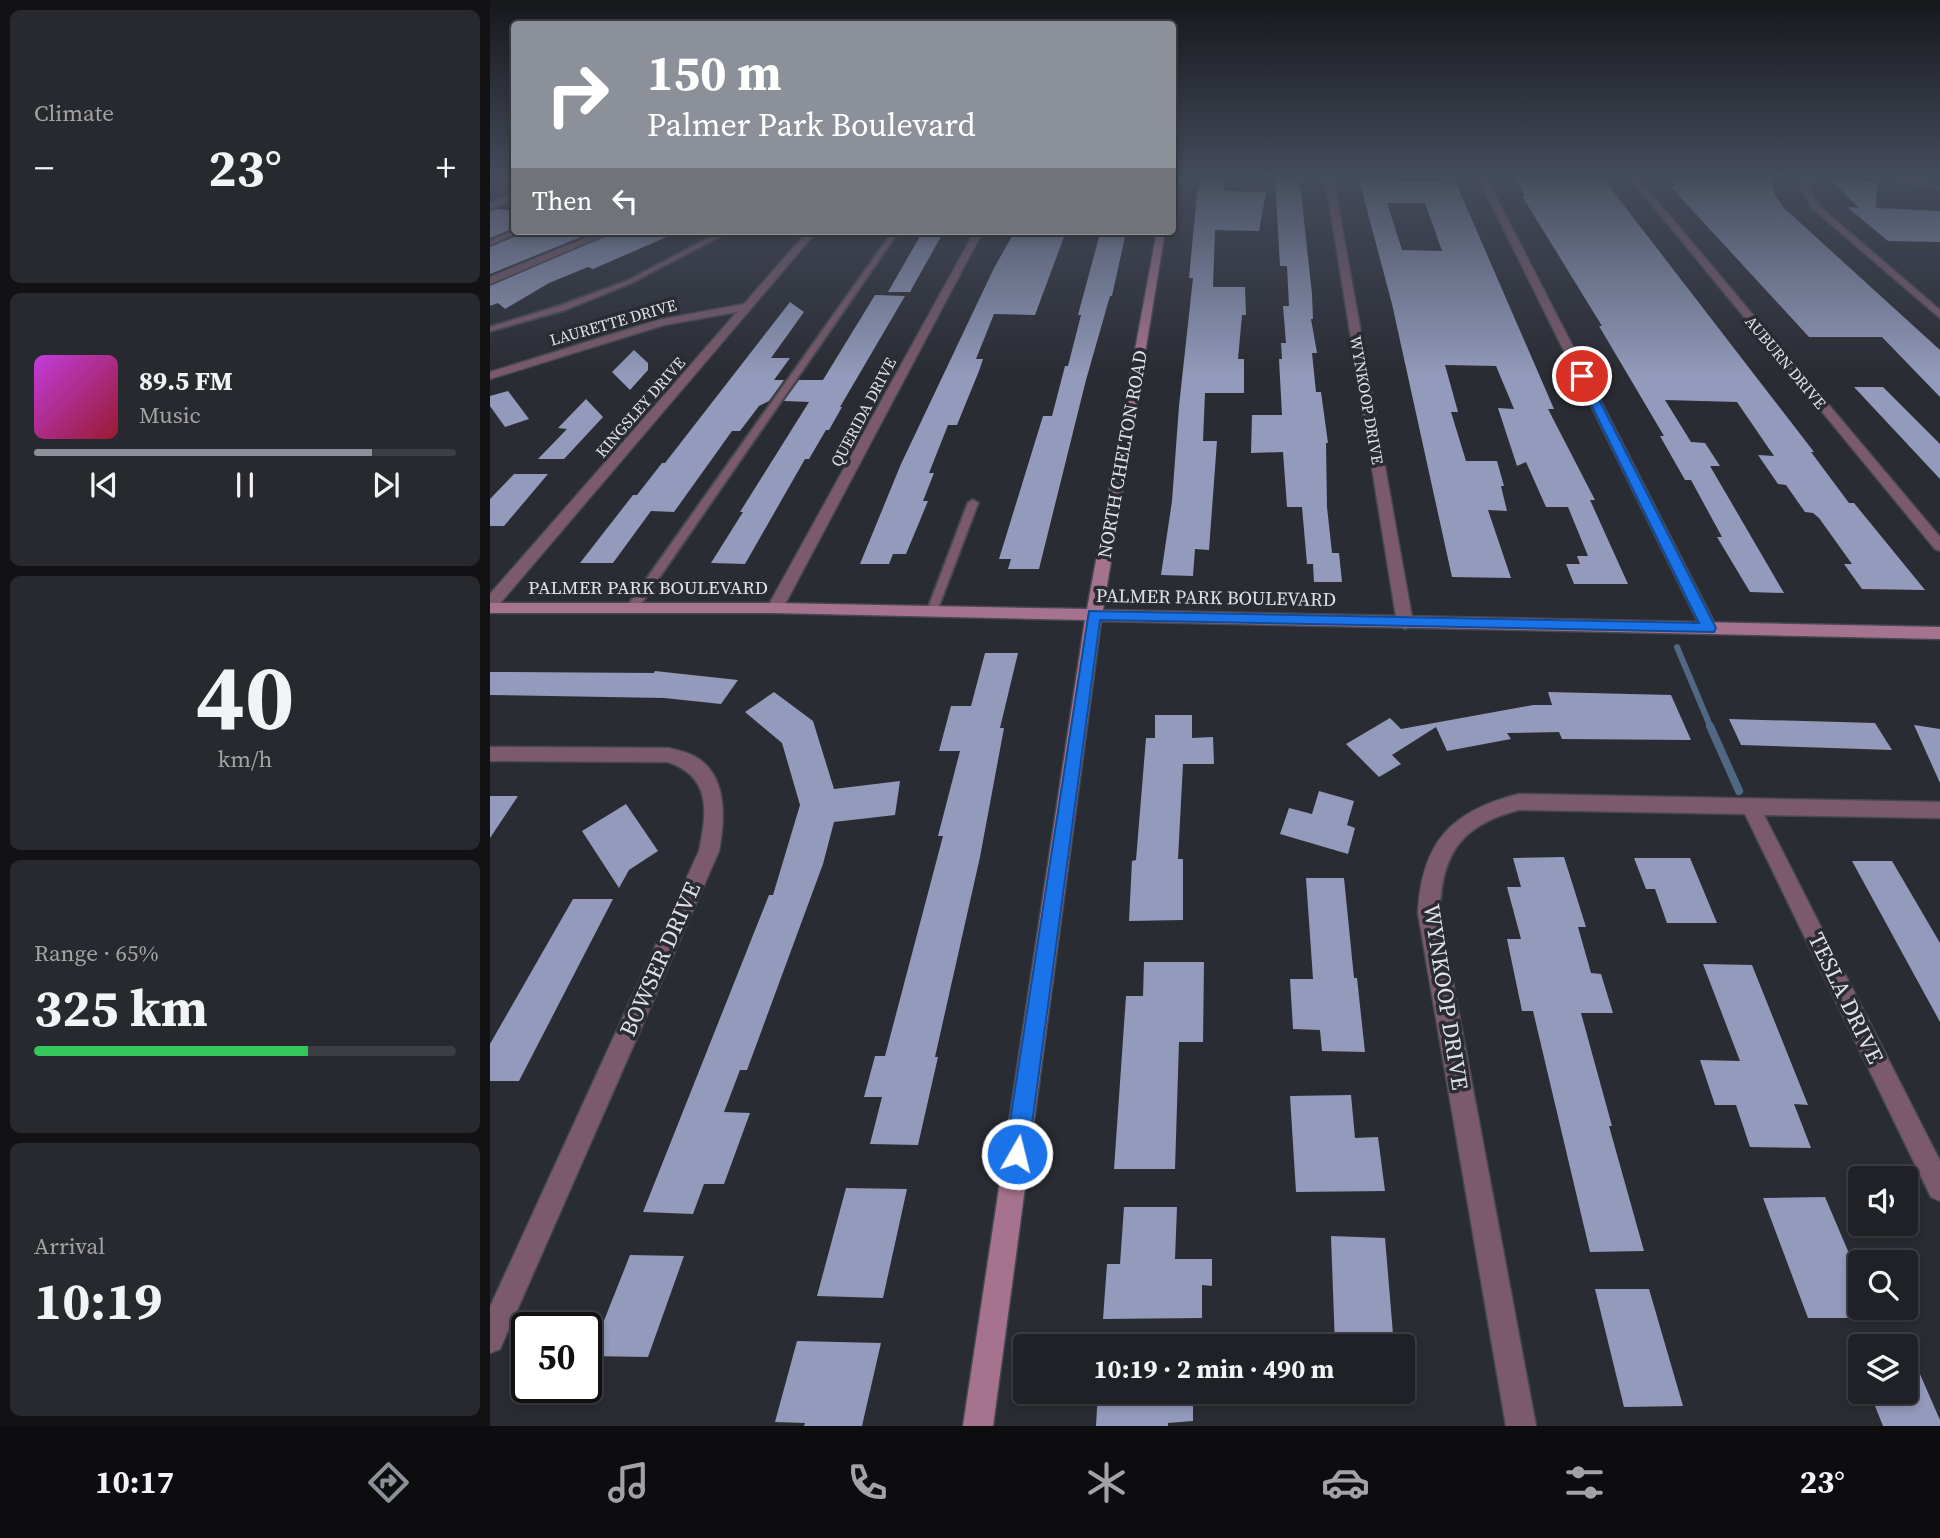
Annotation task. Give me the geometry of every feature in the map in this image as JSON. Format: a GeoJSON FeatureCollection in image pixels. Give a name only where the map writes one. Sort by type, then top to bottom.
{"type":"FeatureCollection","features":[{"type":"Feature","properties":{"kind":"main road","name":"NORTH CHELTON ROAD"},"geometry":{"type":"LineString","coordinates":[[978,1426],[1094,614],[1159,244]]}},
{"type":"Feature","properties":{"kind":"main road","name":"PALMER PARK BOULEVARD"},"geometry":{"type":"LineString","coordinates":[[490,606],[775,608],[1940,632]]}},
{"type":"Feature","properties":{"kind":"street"},"geometry":{"type":"LineString","coordinates":[[490,281],[581,244]]}},
{"type":"Feature","properties":{"kind":"street","name":"KINGSLEY DRIVE"},"geometry":{"type":"LineString","coordinates":[[490,606],[802,244]]}},
{"type":"Feature","properties":{"kind":"street","name":"QUERIDA DRIVE"},"geometry":{"type":"LineString","coordinates":[[775,608],[972,244]]}},
{"type":"Feature","properties":{"kind":"street","name":"WYNKOOP DRIVE"},"geometry":{"type":"LineString","coordinates":[[1340,244],[1405,623]]}},
{"type":"Feature","properties":{"kind":"street"},"geometry":{"type":"LineString","coordinates":[[1515,244],[1709,628]]}},
{"type":"Feature","properties":{"kind":"street","name":"AUBURN DRIVE"},"geometry":{"type":"LineString","coordinates":[[1688,244],[1940,546]]}},
{"type":"Feature","properties":{"kind":"street"},"geometry":{"type":"LineString","coordinates":[[1859,244],[1940,315]]}},
{"type":"Feature","properties":{"kind":"street","name":"LAURETTE DRIVE"},"geometry":{"type":"LineString","coordinates":[[490,376],[662,322],[747,307]]}},
{"type":"Feature","properties":{"kind":"street","name":"BOWSER DRIVE"},"geometry":{"type":"LineString","coordinates":[[490,754],[668,755],[690,763],[701,774],[714,804],[714,825],[709,851],[490,1339]]}},
{"type":"Feature","properties":{"kind":"street","name":"WYNKOOP DRIVE"},"geometry":{"type":"LineString","coordinates":[[1521,1426],[1429,913],[1428,888],[1434,865],[1458,828],[1499,805],[1543,802],[1751,808]]}},
{"type":"Feature","properties":{"kind":"street"},"geometry":{"type":"LineString","coordinates":[[1751,808],[1940,810]]}},
{"type":"Feature","properties":{"kind":"street","name":"TESLA DRIVE"},"geometry":{"type":"LineString","coordinates":[[1751,808],[1940,1188]]}},
{"type":"Feature","properties":{"kind":"lane"},"geometry":{"type":"LineString","coordinates":[[490,329],[608,291],[706,244]]}},
{"type":"Feature","properties":{"kind":"lane"},"geometry":{"type":"LineString","coordinates":[[632,608],[887,244]]}},
{"type":"Feature","properties":{"kind":"lane"},"geometry":{"type":"LineString","coordinates":[[932,611],[973,503]]}},
{"type":"Feature","properties":{"kind":"building"},"geometry":{"type":"Polygon","coordinates":[[[498,244],[565,244],[490,274],[490,247],[498,244]]]}},
{"type":"Feature","properties":{"kind":"building"},"geometry":{"type":"Polygon","coordinates":[[[588,244],[651,244],[593,269],[588,267],[549,283],[505,309],[498,303],[490,306],[490,286],[588,244]]]}},
{"type":"Feature","properties":{"kind":"building"},"geometry":{"type":"Polygon","coordinates":[[[916,244],[937,244],[910,292],[888,292],[916,244]]]}},
{"type":"Feature","properties":{"kind":"building"},"geometry":{"type":"Polygon","coordinates":[[[1008,244],[1062,244],[1035,315],[994,314],[976,359],[983,359],[979,371],[957,425],[948,425],[929,473],[934,473],[923,501],[928,501],[906,554],[893,554],[889,564],[860,564],[901,464],[1008,244]]]}},
{"type":"Feature","properties":{"kind":"building"},"geometry":{"type":"Polygon","coordinates":[[[1097,244],[1124,244],[1039,569],[1008,569],[1011,559],[999,559],[1043,416],[1052,416],[1065,366],[1068,366],[1081,315],[1078,315],[1097,244]]]}},
{"type":"Feature","properties":{"kind":"building"},"geometry":{"type":"Polygon","coordinates":[[[1192,244],[1215,244],[1213,287],[1245,287],[1246,315],[1242,315],[1238,359],[1244,359],[1244,393],[1205,393],[1203,441],[1217,441],[1209,550],[1195,549],[1193,576],[1161,575],[1172,501],[1193,278],[1189,278],[1192,244]]]}},
{"type":"Feature","properties":{"kind":"building"},"geometry":{"type":"Polygon","coordinates":[[[1279,244],[1307,244],[1312,294],[1311,319],[1317,353],[1312,353],[1316,392],[1321,392],[1328,443],[1327,507],[1332,553],[1339,553],[1342,582],[1314,582],[1313,564],[1307,564],[1302,507],[1287,507],[1283,452],[1251,453],[1252,415],[1282,415],[1279,359],[1282,359],[1281,343],[1286,343],[1283,306],[1289,306],[1287,266],[1280,266],[1279,244]]]}},
{"type":"Feature","properties":{"kind":"building"},"geometry":{"type":"Polygon","coordinates":[[[1376,244],[1400,244],[1402,250],[1442,251],[1439,244],[1482,244],[1554,409],[1548,409],[1595,500],[1590,500],[1628,584],[1574,584],[1566,564],[1580,564],[1577,556],[1588,556],[1568,507],[1546,507],[1526,462],[1517,466],[1498,408],[1514,409],[1496,366],[1445,365],[1458,412],[1451,412],[1466,461],[1497,461],[1507,511],[1488,510],[1511,578],[1452,577],[1392,304],[1376,244]]]}},
{"type":"Feature","properties":{"kind":"building"},"geometry":{"type":"Polygon","coordinates":[[[1551,244],[1653,244],[1814,452],[1811,452],[1849,503],[1854,503],[1925,590],[1862,589],[1844,564],[1852,564],[1819,518],[1813,513],[1805,512],[1786,485],[1778,484],[1758,455],[1774,456],[1737,402],[1665,400],[1691,442],[1705,443],[1720,466],[1710,466],[1784,593],[1750,592],[1717,537],[1722,537],[1691,480],[1685,480],[1660,436],[1664,436],[1599,326],[1602,326],[1551,244]]]}},
{"type":"Feature","properties":{"kind":"building"},"geometry":{"type":"Polygon","coordinates":[[[1723,244],[1823,244],[1940,350],[1940,397],[1882,337],[1809,337],[1723,244]]]}},
{"type":"Feature","properties":{"kind":"building"},"geometry":{"type":"Polygon","coordinates":[[[875,295],[905,296],[829,430],[826,430],[809,459],[805,459],[745,564],[711,563],[809,402],[784,401],[799,380],[823,380],[875,295]]]}},
{"type":"Feature","properties":{"kind":"building"},"geometry":{"type":"Polygon","coordinates":[[[790,302],[804,312],[771,358],[790,358],[774,380],[784,380],[769,401],[759,406],[740,431],[732,431],[674,512],[651,511],[613,563],[580,563],[633,495],[637,495],[662,463],[665,463],[790,302]]]}},
{"type":"Feature","properties":{"kind":"building"},"geometry":{"type":"Polygon","coordinates":[[[634,350],[648,363],[648,370],[630,390],[612,372],[634,350]]]}},
{"type":"Feature","properties":{"kind":"building"},"geometry":{"type":"Polygon","coordinates":[[[1854,387],[1883,387],[1940,444],[1940,479],[1854,387]]]}},
{"type":"Feature","properties":{"kind":"building"},"geometry":{"type":"Polygon","coordinates":[[[508,391],[529,419],[505,427],[490,406],[490,396],[508,391]]]}},
{"type":"Feature","properties":{"kind":"building"},"geometry":{"type":"Polygon","coordinates":[[[586,399],[603,417],[564,459],[538,459],[567,429],[558,428],[586,399]]]}},
{"type":"Feature","properties":{"kind":"building"},"geometry":{"type":"Polygon","coordinates":[[[514,474],[548,474],[504,526],[490,526],[490,499],[514,474]]]}},
{"type":"Feature","properties":{"kind":"building"},"geometry":{"type":"Polygon","coordinates":[[[985,653],[1018,653],[1000,728],[1004,728],[980,857],[918,1145],[870,1144],[882,1097],[864,1097],[875,1056],[885,1056],[943,836],[938,836],[960,751],[939,751],[951,706],[971,706],[985,653]]]}},
{"type":"Feature","properties":{"kind":"building"},"geometry":{"type":"Polygon","coordinates":[[[655,671],[738,680],[721,704],[664,698],[490,695],[490,672],[655,671]]]}},
{"type":"Feature","properties":{"kind":"building"},"geometry":{"type":"Polygon","coordinates":[[[774,692],[813,721],[834,789],[900,781],[895,815],[834,822],[823,864],[747,1070],[740,1070],[724,1112],[750,1113],[724,1184],[704,1184],[693,1214],[643,1212],[769,895],[773,895],[800,805],[782,743],[745,712],[774,692]]]}},
{"type":"Feature","properties":{"kind":"building"},"geometry":{"type":"Polygon","coordinates":[[[1548,692],[1671,695],[1691,740],[1562,739],[1559,732],[1507,733],[1511,739],[1447,751],[1436,727],[1392,755],[1401,764],[1379,777],[1346,744],[1390,718],[1401,729],[1533,705],[1552,705],[1548,692]]]}},
{"type":"Feature","properties":{"kind":"building"},"geometry":{"type":"Polygon","coordinates":[[[1155,715],[1192,715],[1192,738],[1213,737],[1214,764],[1183,764],[1178,859],[1183,859],[1183,920],[1129,921],[1132,861],[1136,860],[1146,738],[1155,738],[1155,715]]]}},
{"type":"Feature","properties":{"kind":"building"},"geometry":{"type":"Polygon","coordinates":[[[1729,719],[1875,723],[1892,750],[1741,745],[1729,719]]]}},
{"type":"Feature","properties":{"kind":"building"},"geometry":{"type":"Polygon","coordinates":[[[1914,725],[1940,729],[1940,783],[1914,725]]]}},
{"type":"Feature","properties":{"kind":"building"},"geometry":{"type":"Polygon","coordinates":[[[1319,791],[1354,801],[1347,825],[1355,828],[1348,854],[1280,834],[1289,808],[1312,814],[1319,791]]]}},
{"type":"Feature","properties":{"kind":"building"},"geometry":{"type":"Polygon","coordinates":[[[490,796],[518,796],[490,838],[490,796]]]}},
{"type":"Feature","properties":{"kind":"building"},"geometry":{"type":"Polygon","coordinates":[[[626,804],[658,851],[629,870],[619,888],[582,831],[626,804]]]}},
{"type":"Feature","properties":{"kind":"building"},"geometry":{"type":"Polygon","coordinates":[[[1564,857],[1586,927],[1578,927],[1591,973],[1601,974],[1613,1013],[1581,1013],[1644,1251],[1590,1252],[1533,1011],[1522,1011],[1507,939],[1521,939],[1507,887],[1521,887],[1513,858],[1564,857]]]}},
{"type":"Feature","properties":{"kind":"building"},"geometry":{"type":"Polygon","coordinates":[[[1634,858],[1690,858],[1717,923],[1667,923],[1655,889],[1646,889],[1634,858]]]}},
{"type":"Feature","properties":{"kind":"building"},"geometry":{"type":"Polygon","coordinates":[[[1852,861],[1892,861],[1940,943],[1940,1022],[1852,861]]]}},
{"type":"Feature","properties":{"kind":"building"},"geometry":{"type":"Polygon","coordinates":[[[1306,878],[1344,878],[1365,1052],[1322,1051],[1320,1030],[1293,1029],[1290,979],[1313,979],[1306,878]]]}},
{"type":"Feature","properties":{"kind":"building"},"geometry":{"type":"Polygon","coordinates":[[[573,899],[613,899],[519,1081],[490,1081],[490,1044],[573,899]]]}},
{"type":"Feature","properties":{"kind":"building"},"geometry":{"type":"Polygon","coordinates":[[[1144,962],[1204,962],[1203,1042],[1179,1042],[1175,1169],[1114,1169],[1126,996],[1143,996],[1144,962]]]}},
{"type":"Feature","properties":{"kind":"building"},"geometry":{"type":"Polygon","coordinates":[[[1703,964],[1752,965],[1808,1105],[1794,1104],[1811,1148],[1750,1147],[1736,1105],[1715,1105],[1700,1060],[1740,1061],[1703,964]]]}},
{"type":"Feature","properties":{"kind":"building"},"geometry":{"type":"Polygon","coordinates":[[[1351,1095],[1355,1138],[1378,1137],[1385,1191],[1296,1192],[1290,1096],[1351,1095]]]}},
{"type":"Feature","properties":{"kind":"building"},"geometry":{"type":"Polygon","coordinates":[[[846,1188],[907,1189],[883,1298],[817,1296],[846,1188]]]}},
{"type":"Feature","properties":{"kind":"building"},"geometry":{"type":"Polygon","coordinates":[[[1825,1197],[1848,1251],[1848,1318],[1808,1318],[1763,1198],[1825,1197]]]}},
{"type":"Feature","properties":{"kind":"building"},"geometry":{"type":"Polygon","coordinates":[[[1124,1207],[1177,1207],[1175,1259],[1212,1259],[1212,1286],[1202,1285],[1202,1318],[1103,1319],[1107,1264],[1120,1264],[1124,1207]]]}},
{"type":"Feature","properties":{"kind":"building"},"geometry":{"type":"Polygon","coordinates":[[[1331,1236],[1385,1238],[1393,1334],[1335,1334],[1331,1236]]]}},
{"type":"Feature","properties":{"kind":"building"},"geometry":{"type":"Polygon","coordinates":[[[630,1255],[684,1256],[648,1357],[602,1356],[602,1326],[630,1255]]]}},
{"type":"Feature","properties":{"kind":"building"},"geometry":{"type":"Polygon","coordinates":[[[1595,1289],[1649,1289],[1683,1406],[1624,1407],[1595,1289]]]}},
{"type":"Feature","properties":{"kind":"building"},"geometry":{"type":"Polygon","coordinates":[[[797,1341],[881,1343],[862,1426],[804,1426],[805,1423],[775,1422],[797,1341]]]}},
{"type":"Feature","properties":{"kind":"building"},"geometry":{"type":"Polygon","coordinates":[[[1918,1370],[1940,1420],[1940,1426],[1883,1426],[1874,1404],[1918,1404],[1918,1370]]]}},
{"type":"Feature","properties":{"kind":"building"},"geometry":{"type":"Polygon","coordinates":[[[1097,1404],[1193,1404],[1193,1421],[1168,1423],[1168,1426],[1096,1426],[1097,1404]]]}},
{"type":"Feature","properties":{"kind":"waterway"},"geometry":{"type":"LineString","coordinates":[[1677,647],[1711,728]]}},
{"type":"Feature","properties":{"kind":"waterway"},"geometry":{"type":"LineString","coordinates":[[1710,726],[1739,791]]}},
{"type":"Feature","properties":{"kind":"route"},"geometry":{"type":"LineString","coordinates":[[1017,1154],[1094,614],[1709,628],[1582,376]]}}]}
